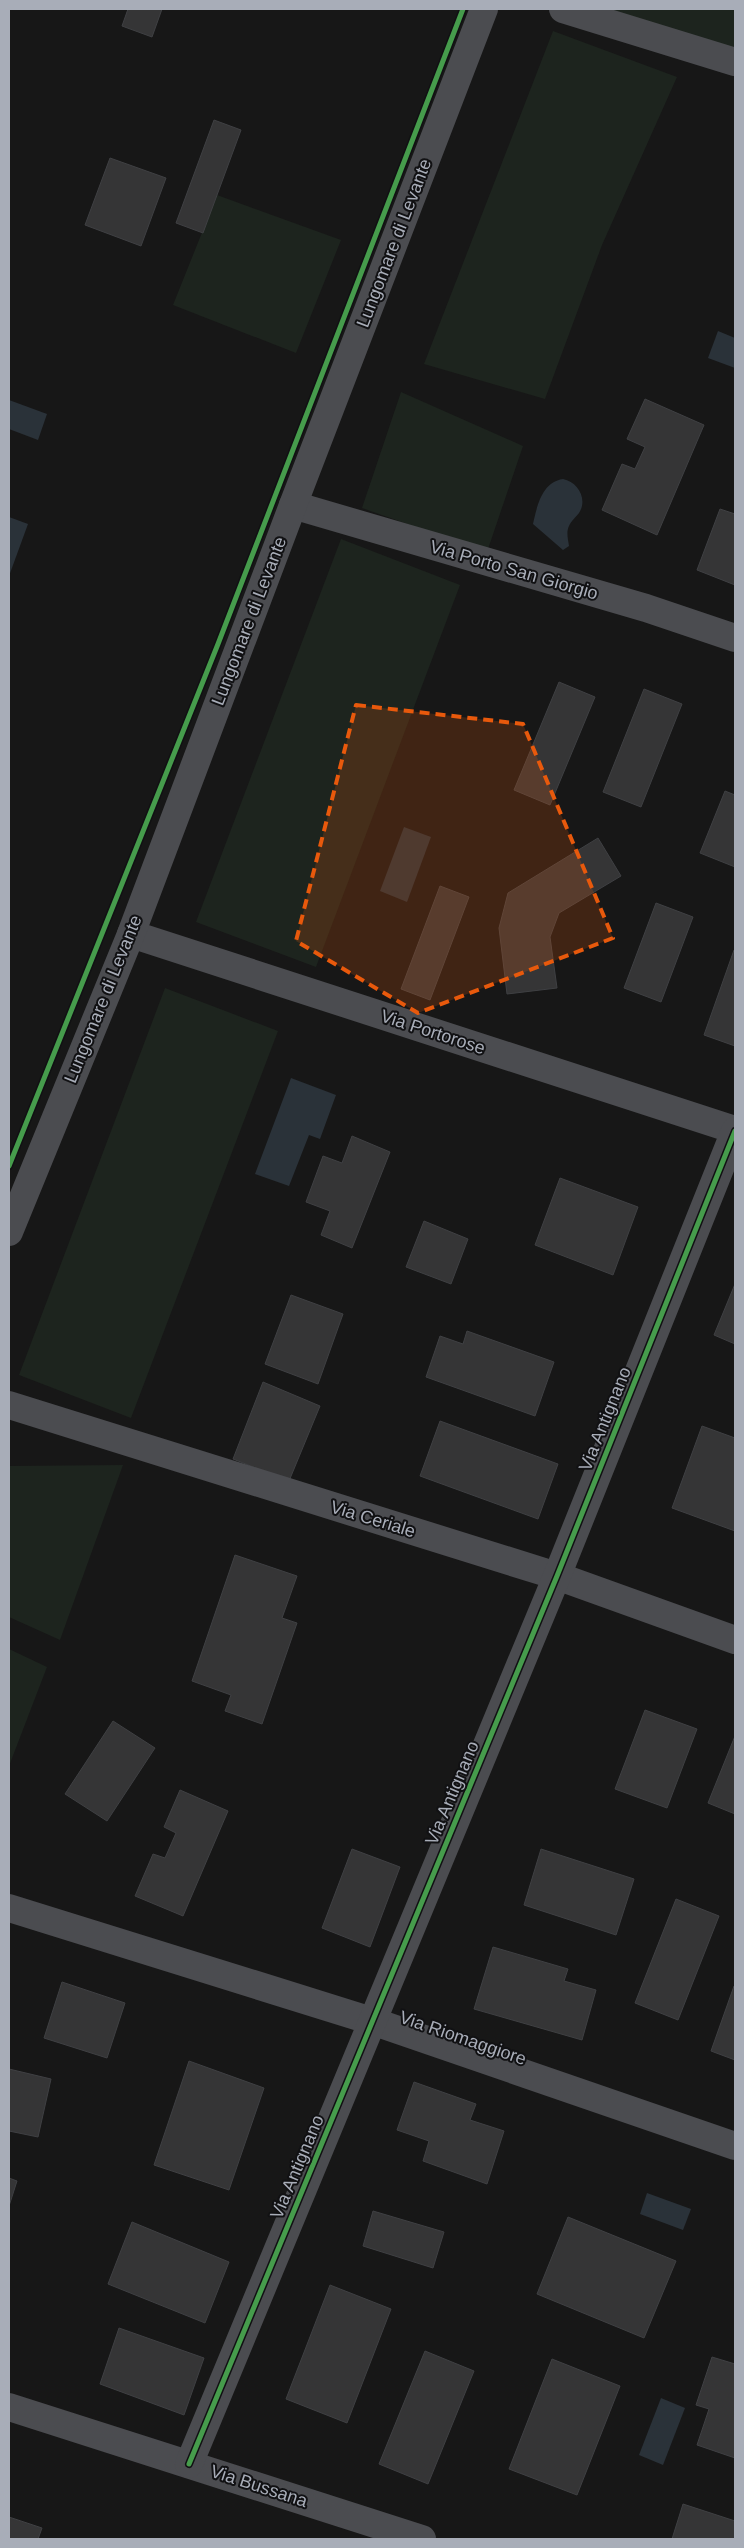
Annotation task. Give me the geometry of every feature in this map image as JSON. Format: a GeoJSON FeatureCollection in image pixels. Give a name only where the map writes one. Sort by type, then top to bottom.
{"type":"FeatureCollection","features":[{"type":"Feature","properties":{"kind":"street","name":"Lungomare di Levante"},"geometry":{"type":"LineString","coordinates":[[9,1232],[130,934],[484,9]]}},
{"type":"Feature","properties":{"kind":"street"},"geometry":{"type":"LineString","coordinates":[[563,9],[735,62]]}},
{"type":"Feature","properties":{"kind":"street","name":"Via Porto San Giorgio"},"geometry":{"type":"LineString","coordinates":[[293,505],[646,608],[735,638]]}},
{"type":"Feature","properties":{"kind":"street","name":"Via Portorose"},"geometry":{"type":"LineString","coordinates":[[130,934],[735,1130]]}},
{"type":"Feature","properties":{"kind":"street","name":"Via Antignano"},"geometry":{"type":"LineString","coordinates":[[189,2464],[557,1576],[735,1130]]}},
{"type":"Feature","properties":{"kind":"street","name":"Via Ceriale"},"geometry":{"type":"LineString","coordinates":[[9,1405],[557,1576],[735,1640]]}},
{"type":"Feature","properties":{"kind":"street","name":"Via Riomaggiore"},"geometry":{"type":"LineString","coordinates":[[9,1908],[372,2021],[735,2146]]}},
{"type":"Feature","properties":{"kind":"street","name":"Via Bussana"},"geometry":{"type":"LineString","coordinates":[[9,2407],[422,2539]]}},
{"type":"Feature","properties":{"kind":"highlighted area"},"geometry":{"type":"Polygon","coordinates":[[[356,705],[523,724],[613,938],[418,1013],[296,941],[356,705]]]}},
{"type":"Feature","properties":{"kind":"shaded area"},"geometry":{"type":"Polygon","coordinates":[[[606,9],[735,9],[735,54],[606,9]]]}},
{"type":"Feature","properties":{"kind":"shaded area"},"geometry":{"type":"Polygon","coordinates":[[[553,31],[677,77],[602,245],[545,399],[424,364],[553,31]]]}},
{"type":"Feature","properties":{"kind":"shaded area"},"geometry":{"type":"Polygon","coordinates":[[[217,195],[341,240],[296,353],[173,305],[217,195]]]}},
{"type":"Feature","properties":{"kind":"shaded area"},"geometry":{"type":"Polygon","coordinates":[[[718,331],[735,338],[735,368],[708,358],[718,331]]]}},
{"type":"Feature","properties":{"kind":"shaded area"},"geometry":{"type":"Polygon","coordinates":[[[401,392],[523,446],[487,552],[362,508],[401,392]]]}},
{"type":"Feature","properties":{"kind":"shaded area"},"geometry":{"type":"Polygon","coordinates":[[[9,400],[47,414],[38,440],[9,429],[9,400]]]}},
{"type":"Feature","properties":{"kind":"shaded area"},"geometry":{"type":"Polygon","coordinates":[[[563,479],[577,487],[582,497],[582,508],[568,528],[569,546],[563,550],[533,524],[545,490],[556,481],[563,479]]]}},
{"type":"Feature","properties":{"kind":"shaded area"},"geometry":{"type":"Polygon","coordinates":[[[9,517],[28,524],[9,576],[9,517]]]}},
{"type":"Feature","properties":{"kind":"shaded area"},"geometry":{"type":"Polygon","coordinates":[[[341,539],[460,585],[316,967],[196,922],[341,539]]]}},
{"type":"Feature","properties":{"kind":"shaded area"},"geometry":{"type":"Polygon","coordinates":[[[404,827],[431,837],[407,902],[380,891],[404,827]]]}},
{"type":"Feature","properties":{"kind":"shaded area"},"geometry":{"type":"Polygon","coordinates":[[[165,988],[278,1031],[131,1418],[19,1375],[165,988]]]}},
{"type":"Feature","properties":{"kind":"shaded area"},"geometry":{"type":"Polygon","coordinates":[[[291,1078],[336,1095],[320,1139],[309,1135],[289,1186],[255,1174],[291,1078]]]}},
{"type":"Feature","properties":{"kind":"shaded area"},"geometry":{"type":"Polygon","coordinates":[[[123,1465],[60,1640],[9,1617],[9,1466],[123,1465]]]}},
{"type":"Feature","properties":{"kind":"shaded area"},"geometry":{"type":"Polygon","coordinates":[[[9,1649],[47,1667],[9,1766],[9,1649]]]}},
{"type":"Feature","properties":{"kind":"shaded area"},"geometry":{"type":"Polygon","coordinates":[[[647,2193],[691,2209],[683,2230],[640,2214],[647,2193]]]}},
{"type":"Feature","properties":{"kind":"shaded area"},"geometry":{"type":"Polygon","coordinates":[[[661,2398],[685,2408],[663,2465],[639,2455],[661,2398]]]}},
{"type":"Feature","properties":{"kind":"building"},"geometry":{"type":"Polygon","coordinates":[[[128,9],[162,9],[152,37],[122,26],[128,9]]]}},
{"type":"Feature","properties":{"kind":"building"},"geometry":{"type":"Polygon","coordinates":[[[214,120],[241,130],[203,233],[176,223],[214,120]]]}},
{"type":"Feature","properties":{"kind":"building"},"geometry":{"type":"Polygon","coordinates":[[[110,158],[166,178],[141,246],[85,225],[110,158]]]}},
{"type":"Feature","properties":{"kind":"building"},"geometry":{"type":"Polygon","coordinates":[[[645,399],[704,425],[657,535],[602,510],[622,464],[635,469],[645,447],[627,439],[645,399]]]}},
{"type":"Feature","properties":{"kind":"building"},"geometry":{"type":"Polygon","coordinates":[[[720,509],[735,514],[735,585],[697,570],[720,509]]]}},
{"type":"Feature","properties":{"kind":"building"},"geometry":{"type":"Polygon","coordinates":[[[559,682],[595,697],[550,805],[514,790],[559,682]]]}},
{"type":"Feature","properties":{"kind":"building"},"geometry":{"type":"Polygon","coordinates":[[[644,689],[682,704],[641,807],[603,792],[644,689]]]}},
{"type":"Feature","properties":{"kind":"building"},"geometry":{"type":"Polygon","coordinates":[[[725,791],[735,795],[735,867],[700,853],[725,791]]]}},
{"type":"Feature","properties":{"kind":"building"},"geometry":{"type":"Polygon","coordinates":[[[598,838],[621,876],[559,913],[550,937],[557,988],[507,994],[499,928],[508,893],[598,838]]]}},
{"type":"Feature","properties":{"kind":"building"},"geometry":{"type":"Polygon","coordinates":[[[440,886],[469,897],[430,1000],[401,989],[440,886]]]}},
{"type":"Feature","properties":{"kind":"building"},"geometry":{"type":"Polygon","coordinates":[[[656,903],[693,917],[661,1002],[624,988],[656,903]]]}},
{"type":"Feature","properties":{"kind":"building"},"geometry":{"type":"Polygon","coordinates":[[[735,950],[735,1046],[704,1035],[735,950]]]}},
{"type":"Feature","properties":{"kind":"building"},"geometry":{"type":"Polygon","coordinates":[[[352,1136],[390,1152],[352,1248],[321,1235],[330,1211],[306,1202],[323,1156],[342,1163],[352,1136]]]}},
{"type":"Feature","properties":{"kind":"building"},"geometry":{"type":"Polygon","coordinates":[[[560,1178],[638,1207],[613,1275],[535,1245],[560,1178]]]}},
{"type":"Feature","properties":{"kind":"building"},"geometry":{"type":"Polygon","coordinates":[[[424,1221],[468,1239],[451,1284],[406,1267],[424,1221]]]}},
{"type":"Feature","properties":{"kind":"building"},"geometry":{"type":"Polygon","coordinates":[[[735,1284],[735,1344],[714,1335],[735,1284]]]}},
{"type":"Feature","properties":{"kind":"building"},"geometry":{"type":"Polygon","coordinates":[[[291,1295],[343,1314],[318,1384],[265,1364],[291,1295]]]}},
{"type":"Feature","properties":{"kind":"building"},"geometry":{"type":"Polygon","coordinates":[[[467,1331],[554,1362],[535,1416],[426,1377],[440,1336],[463,1344],[467,1331]]]}},
{"type":"Feature","properties":{"kind":"building"},"geometry":{"type":"Polygon","coordinates":[[[263,1382],[320,1406],[289,1481],[233,1459],[263,1382]]]}},
{"type":"Feature","properties":{"kind":"building"},"geometry":{"type":"Polygon","coordinates":[[[440,1421],[558,1464],[538,1519],[420,1476],[440,1421]]]}},
{"type":"Feature","properties":{"kind":"building"},"geometry":{"type":"Polygon","coordinates":[[[702,1426],[735,1438],[735,1531],[672,1508],[702,1426]]]}},
{"type":"Feature","properties":{"kind":"building"},"geometry":{"type":"Polygon","coordinates":[[[235,1555],[297,1576],[282,1618],[297,1623],[262,1724],[225,1711],[231,1695],[192,1681],[235,1555]]]}},
{"type":"Feature","properties":{"kind":"building"},"geometry":{"type":"Polygon","coordinates":[[[645,1710],[697,1729],[667,1808],[615,1789],[645,1710]]]}},
{"type":"Feature","properties":{"kind":"building"},"geometry":{"type":"Polygon","coordinates":[[[113,1721],[155,1748],[107,1821],[65,1794],[113,1721]]]}},
{"type":"Feature","properties":{"kind":"building"},"geometry":{"type":"Polygon","coordinates":[[[735,1736],[735,1814],[708,1803],[735,1736]]]}},
{"type":"Feature","properties":{"kind":"building"},"geometry":{"type":"Polygon","coordinates":[[[180,1790],[228,1811],[183,1916],[135,1896],[153,1854],[165,1858],[176,1833],[164,1827],[180,1790]]]}},
{"type":"Feature","properties":{"kind":"building"},"geometry":{"type":"Polygon","coordinates":[[[352,1849],[400,1867],[370,1947],[322,1928],[352,1849]]]}},
{"type":"Feature","properties":{"kind":"building"},"geometry":{"type":"Polygon","coordinates":[[[541,1849],[634,1879],[616,1935],[524,1905],[541,1849]]]}},
{"type":"Feature","properties":{"kind":"building"},"geometry":{"type":"Polygon","coordinates":[[[676,1899],[719,1916],[678,2020],[635,2003],[676,1899]]]}},
{"type":"Feature","properties":{"kind":"building"},"geometry":{"type":"Polygon","coordinates":[[[493,1947],[568,1969],[564,1981],[596,1990],[582,2040],[474,2009],[493,1947]]]}},
{"type":"Feature","properties":{"kind":"building"},"geometry":{"type":"Polygon","coordinates":[[[62,1982],[125,2003],[107,2058],[44,2038],[62,1982]]]}},
{"type":"Feature","properties":{"kind":"building"},"geometry":{"type":"Polygon","coordinates":[[[735,1986],[735,2060],[711,2051],[735,1986]]]}},
{"type":"Feature","properties":{"kind":"building"},"geometry":{"type":"Polygon","coordinates":[[[189,2061],[264,2088],[229,2190],[154,2165],[189,2061]]]}},
{"type":"Feature","properties":{"kind":"building"},"geometry":{"type":"Polygon","coordinates":[[[9,2069],[51,2079],[38,2137],[9,2131],[9,2069]]]}},
{"type":"Feature","properties":{"kind":"building"},"geometry":{"type":"Polygon","coordinates":[[[414,2082],[476,2104],[470,2120],[504,2131],[487,2184],[423,2161],[429,2141],[397,2130],[414,2082]]]}},
{"type":"Feature","properties":{"kind":"building"},"geometry":{"type":"Polygon","coordinates":[[[9,2178],[17,2181],[9,2206],[9,2178]]]}},
{"type":"Feature","properties":{"kind":"building"},"geometry":{"type":"Polygon","coordinates":[[[373,2211],[444,2232],[433,2268],[363,2246],[373,2211]]]}},
{"type":"Feature","properties":{"kind":"building"},"geometry":{"type":"Polygon","coordinates":[[[568,2217],[676,2261],[644,2338],[537,2294],[568,2217]]]}},
{"type":"Feature","properties":{"kind":"building"},"geometry":{"type":"Polygon","coordinates":[[[132,2222],[229,2262],[205,2323],[108,2284],[132,2222]]]}},
{"type":"Feature","properties":{"kind":"building"},"geometry":{"type":"Polygon","coordinates":[[[330,2285],[391,2309],[347,2423],[286,2399],[330,2285]]]}},
{"type":"Feature","properties":{"kind":"building"},"geometry":{"type":"Polygon","coordinates":[[[119,2328],[204,2358],[184,2415],[100,2384],[119,2328]]]}},
{"type":"Feature","properties":{"kind":"building"},"geometry":{"type":"Polygon","coordinates":[[[425,2351],[474,2371],[428,2484],[379,2464],[425,2351]]]}},
{"type":"Feature","properties":{"kind":"building"},"geometry":{"type":"Polygon","coordinates":[[[712,2357],[735,2364],[735,2458],[697,2445],[709,2409],[696,2405],[712,2357]]]}},
{"type":"Feature","properties":{"kind":"building"},"geometry":{"type":"Polygon","coordinates":[[[552,2359],[620,2386],[577,2495],[509,2469],[552,2359]]]}},
{"type":"Feature","properties":{"kind":"building"},"geometry":{"type":"Polygon","coordinates":[[[683,2504],[735,2521],[735,2539],[672,2539],[683,2504]]]}},
{"type":"Feature","properties":{"kind":"building"},"geometry":{"type":"Polygon","coordinates":[[[9,2517],[42,2528],[38,2539],[9,2539],[9,2517]]]}},
{"type":"Feature","properties":{"kind":"cycle path"},"geometry":{"type":"LineString","coordinates":[[9,1166],[218,644],[463,9]]}},
{"type":"Feature","properties":{"kind":"cycle path"},"geometry":{"type":"LineString","coordinates":[[189,2464],[557,1576],[735,1131]]}}]}
